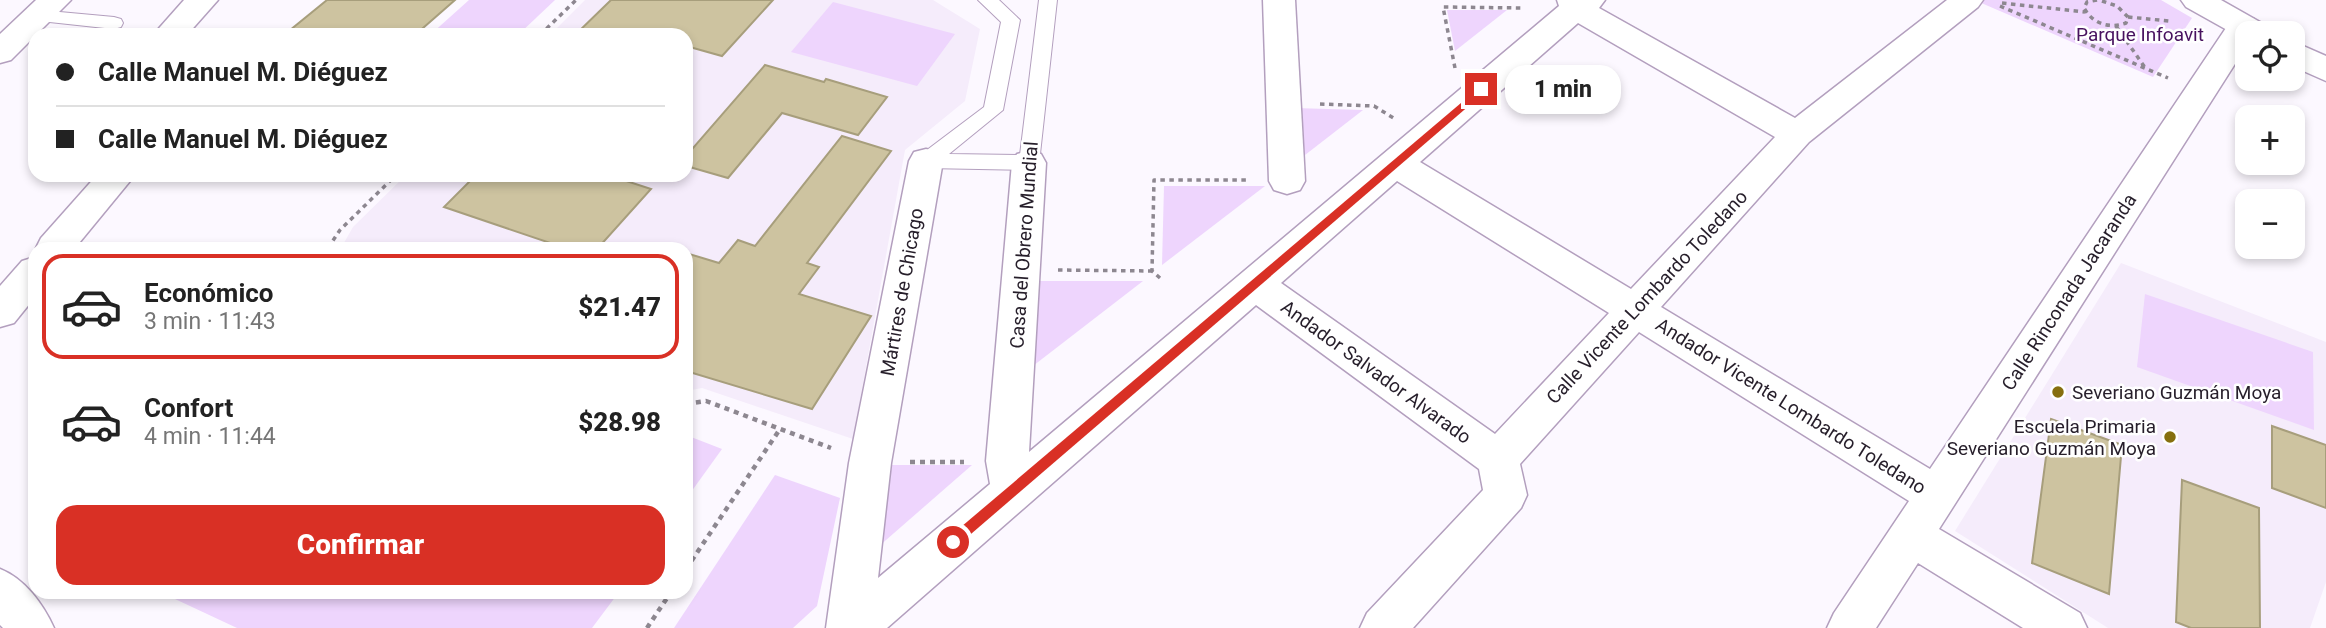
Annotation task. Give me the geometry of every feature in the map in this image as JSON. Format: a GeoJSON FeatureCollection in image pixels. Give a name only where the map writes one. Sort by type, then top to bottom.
{"type":"FeatureCollection","features":[{"type":"Feature","properties":{"kind":"street"},"geometry":{"type":"LineString","coordinates":[[176,28],[202,0]]}},
{"type":"Feature","properties":{"kind":"street"},"geometry":{"type":"LineString","coordinates":[[1279,0],[1287,181]]}},
{"type":"Feature","properties":{"kind":"street","name":"Calle Vicente Lombardo Toledano"},"geometry":{"type":"LineString","coordinates":[[1498,459],[1797,134],[1967,0]]}},
{"type":"Feature","properties":{"kind":"street"},"geometry":{"type":"LineString","coordinates":[[851,628],[1010,475],[1254,284],[1580,3],[1797,134]]}},
{"type":"Feature","properties":{"kind":"street"},"geometry":{"type":"LineString","coordinates":[[0,52],[46,8]]}},
{"type":"Feature","properties":{"kind":"street"},"geometry":{"type":"LineString","coordinates":[[2189,11],[2235,26]]}},
{"type":"Feature","properties":{"kind":"street","name":"Calle Rinconada Jacaranda"},"geometry":{"type":"LineString","coordinates":[[1850,628],[2200,92],[2235,48]]}},
{"type":"Feature","properties":{"kind":"street"},"geometry":{"type":"LineString","coordinates":[[2305,59],[2326,70]]}},
{"type":"Feature","properties":{"kind":"street","name":"Mártires de Chicago"},"geometry":{"type":"LineString","coordinates":[[851,628],[870,463],[926,161]]}},
{"type":"Feature","properties":{"kind":"street","name":"Casa del Obrero Mundial"},"geometry":{"type":"LineString","coordinates":[[1010,475],[1029,163]]}},
{"type":"Feature","properties":{"kind":"street","name":"Andador Vicente Lombardo Toledano"},"geometry":{"type":"LineString","coordinates":[[1395,163],[1936,495]]}},
{"type":"Feature","properties":{"kind":"street"},"geometry":{"type":"LineString","coordinates":[[59,242],[111,182]]}},
{"type":"Feature","properties":{"kind":"street"},"geometry":{"type":"LineString","coordinates":[[0,312],[28,279]]}},
{"type":"Feature","properties":{"kind":"street","name":"Andador Salvador Alvarado"},"geometry":{"type":"LineString","coordinates":[[1254,284],[1498,459]]}},
{"type":"Feature","properties":{"kind":"street"},"geometry":{"type":"LineString","coordinates":[[1384,628],[1506,495],[1498,459]]}},
{"type":"Feature","properties":{"kind":"street"},"geometry":{"type":"LineString","coordinates":[[1911,535],[2064,628]]}},
{"type":"Feature","properties":{"kind":"street"},"geometry":{"type":"LineString","coordinates":[[0,590],[31,628]]}},
{"type":"Feature","properties":{"kind":"lane"},"geometry":{"type":"LineString","coordinates":[[926,161],[993,110],[1011,20],[987,0]]}},
{"type":"Feature","properties":{"kind":"lane","name":"Casa del Obrero Mundial"},"geometry":{"type":"LineString","coordinates":[[1029,163],[1048,0]]}},
{"type":"Feature","properties":{"kind":"lane"},"geometry":{"type":"LineString","coordinates":[[46,8],[114,23]]}},
{"type":"Feature","properties":{"kind":"lane"},"geometry":{"type":"LineString","coordinates":[[926,161],[1029,163]]}},
{"type":"Feature","properties":{"kind":"path"},"geometry":{"type":"LineString","coordinates":[[547,28],[576,0]]}},
{"type":"Feature","properties":{"kind":"path"},"geometry":{"type":"LineString","coordinates":[[2085,12],[2087,2],[2098,0],[2117,6],[2128,16],[2189,11]]}},
{"type":"Feature","properties":{"kind":"path"},"geometry":{"type":"LineString","coordinates":[[2128,16],[2126,23],[2116,26],[2098,22],[2085,12],[1988,1],[2200,92]]}},
{"type":"Feature","properties":{"kind":"path"},"geometry":{"type":"LineString","coordinates":[[1462,106],[1443,8],[1580,3]]}},
{"type":"Feature","properties":{"kind":"path"},"geometry":{"type":"LineString","coordinates":[[2116,26],[2146,69]]}},
{"type":"Feature","properties":{"kind":"path"},"geometry":{"type":"LineString","coordinates":[[1284,103],[1374,106],[1424,138]]}},
{"type":"Feature","properties":{"kind":"path"},"geometry":{"type":"LineString","coordinates":[[1152,271],[1154,180],[1287,181]]}},
{"type":"Feature","properties":{"kind":"path"},"geometry":{"type":"LineString","coordinates":[[332,242],[340,230],[389,182]]}},
{"type":"Feature","properties":{"kind":"path"},"geometry":{"type":"LineString","coordinates":[[1021,270],[1152,271],[1160,278]]}},
{"type":"Feature","properties":{"kind":"path"},"geometry":{"type":"LineString","coordinates":[[693,403],[706,401],[870,463],[1010,475]]}},
{"type":"Feature","properties":{"kind":"path"},"geometry":{"type":"LineString","coordinates":[[693,559],[780,429]]}},
{"type":"Feature","properties":{"kind":"path"},"geometry":{"type":"LineString","coordinates":[[646,628],[666,599]]}},
{"type":"Feature","properties":{"kind":"shaded area"},"geometry":{"type":"Polygon","coordinates":[[[585,0],[933,0],[980,29],[965,101],[905,150],[853,439],[702,388],[693,390],[693,242],[344,242],[353,227],[399,182],[693,182],[693,28],[557,28],[585,0]]]}},
{"type":"Feature","properties":{"kind":"shaded area","name":"Escuela Primaria Severiano Guzmán Moya"},"geometry":{"type":"Polygon","coordinates":[[[2121,263],[2326,342],[2326,582],[2310,628],[2108,628],[1955,531],[2121,263]]]}},
{"type":"Feature","properties":{"kind":"green space"},"geometry":{"type":"Polygon","coordinates":[[[469,0],[555,0],[525,28],[438,28],[469,0]]]}},
{"type":"Feature","properties":{"kind":"green space","name":"Parque Infoavit"},"geometry":{"type":"Polygon","coordinates":[[[2161,0],[2192,18],[2153,77],[1979,2],[2161,0]]]}},
{"type":"Feature","properties":{"kind":"green space"},"geometry":{"type":"Polygon","coordinates":[[[833,2],[955,34],[917,86],[791,52],[833,2]]]}},
{"type":"Feature","properties":{"kind":"green space"},"geometry":{"type":"Polygon","coordinates":[[[1447,10],[1507,10],[1455,51],[1447,10]]]}},
{"type":"Feature","properties":{"kind":"green space"},"geometry":{"type":"Polygon","coordinates":[[[1294,108],[1363,110],[1296,162],[1294,108]]]}},
{"type":"Feature","properties":{"kind":"green space"},"geometry":{"type":"Polygon","coordinates":[[[1164,186],[1265,186],[1162,265],[1164,186]]]}},
{"type":"Feature","properties":{"kind":"green space"},"geometry":{"type":"Polygon","coordinates":[[[1034,281],[1143,281],[1029,369],[1034,281]]]}},
{"type":"Feature","properties":{"kind":"green space"},"geometry":{"type":"Polygon","coordinates":[[[2145,294],[2313,352],[2314,430],[2137,367],[2145,294]]]}},
{"type":"Feature","properties":{"kind":"green space"},"geometry":{"type":"Polygon","coordinates":[[[693,438],[722,449],[693,489],[693,438]]]}},
{"type":"Feature","properties":{"kind":"green space"},"geometry":{"type":"Polygon","coordinates":[[[890,465],[972,465],[878,547],[890,465]]]}},
{"type":"Feature","properties":{"kind":"green space"},"geometry":{"type":"Polygon","coordinates":[[[775,475],[840,498],[817,606],[793,628],[674,628],[775,475]]]}},
{"type":"Feature","properties":{"kind":"green space"},"geometry":{"type":"Polygon","coordinates":[[[175,599],[614,599],[592,628],[237,628],[175,599]]]}},
{"type":"Feature","properties":{"kind":"building"},"geometry":{"type":"Polygon","coordinates":[[[327,0],[455,0],[423,28],[293,28],[327,0]]]}},
{"type":"Feature","properties":{"kind":"building"},"geometry":{"type":"Polygon","coordinates":[[[611,0],[773,0],[722,56],[693,48],[693,28],[582,28],[611,0]]]}},
{"type":"Feature","properties":{"kind":"building"},"geometry":{"type":"Polygon","coordinates":[[[765,65],[887,97],[858,135],[782,113],[728,178],[693,168],[693,148],[765,65]]]}},
{"type":"Feature","properties":{"kind":"building"},"geometry":{"type":"Polygon","coordinates":[[[842,136],[891,151],[807,263],[819,267],[799,294],[871,316],[812,409],[693,373],[693,255],[719,263],[738,240],[755,246],[842,136]]]}},
{"type":"Feature","properties":{"kind":"building"},"geometry":{"type":"Polygon","coordinates":[[[469,182],[630,182],[651,189],[603,242],[547,242],[444,207],[469,182]]]}},
{"type":"Feature","properties":{"kind":"building"},"geometry":{"type":"Polygon","coordinates":[[[2051,419],[2122,445],[2109,594],[2032,563],[2051,419]]]}},
{"type":"Feature","properties":{"kind":"building"},"geometry":{"type":"Polygon","coordinates":[[[2272,426],[2326,445],[2326,508],[2272,488],[2272,426]]]}},
{"type":"Feature","properties":{"kind":"building"},"geometry":{"type":"Polygon","coordinates":[[[2182,480],[2259,508],[2260,628],[2191,628],[2176,622],[2182,480]]]}},
{"type":"Feature","properties":{"kind":"place","name":"Severiano Guzmán Moya"},"geometry":{"type":"Point","coordinates":[2058,392]}},
{"type":"Feature","properties":{"kind":"place","name":"Escuela Primaria Severiano Guzmán Moya"},"geometry":{"type":"Point","coordinates":[2170,437]}},
{"type":"Feature","properties":{"kind":"route"},"geometry":{"type":"LineString","coordinates":[[953,542],[1481,89]]}}]}
